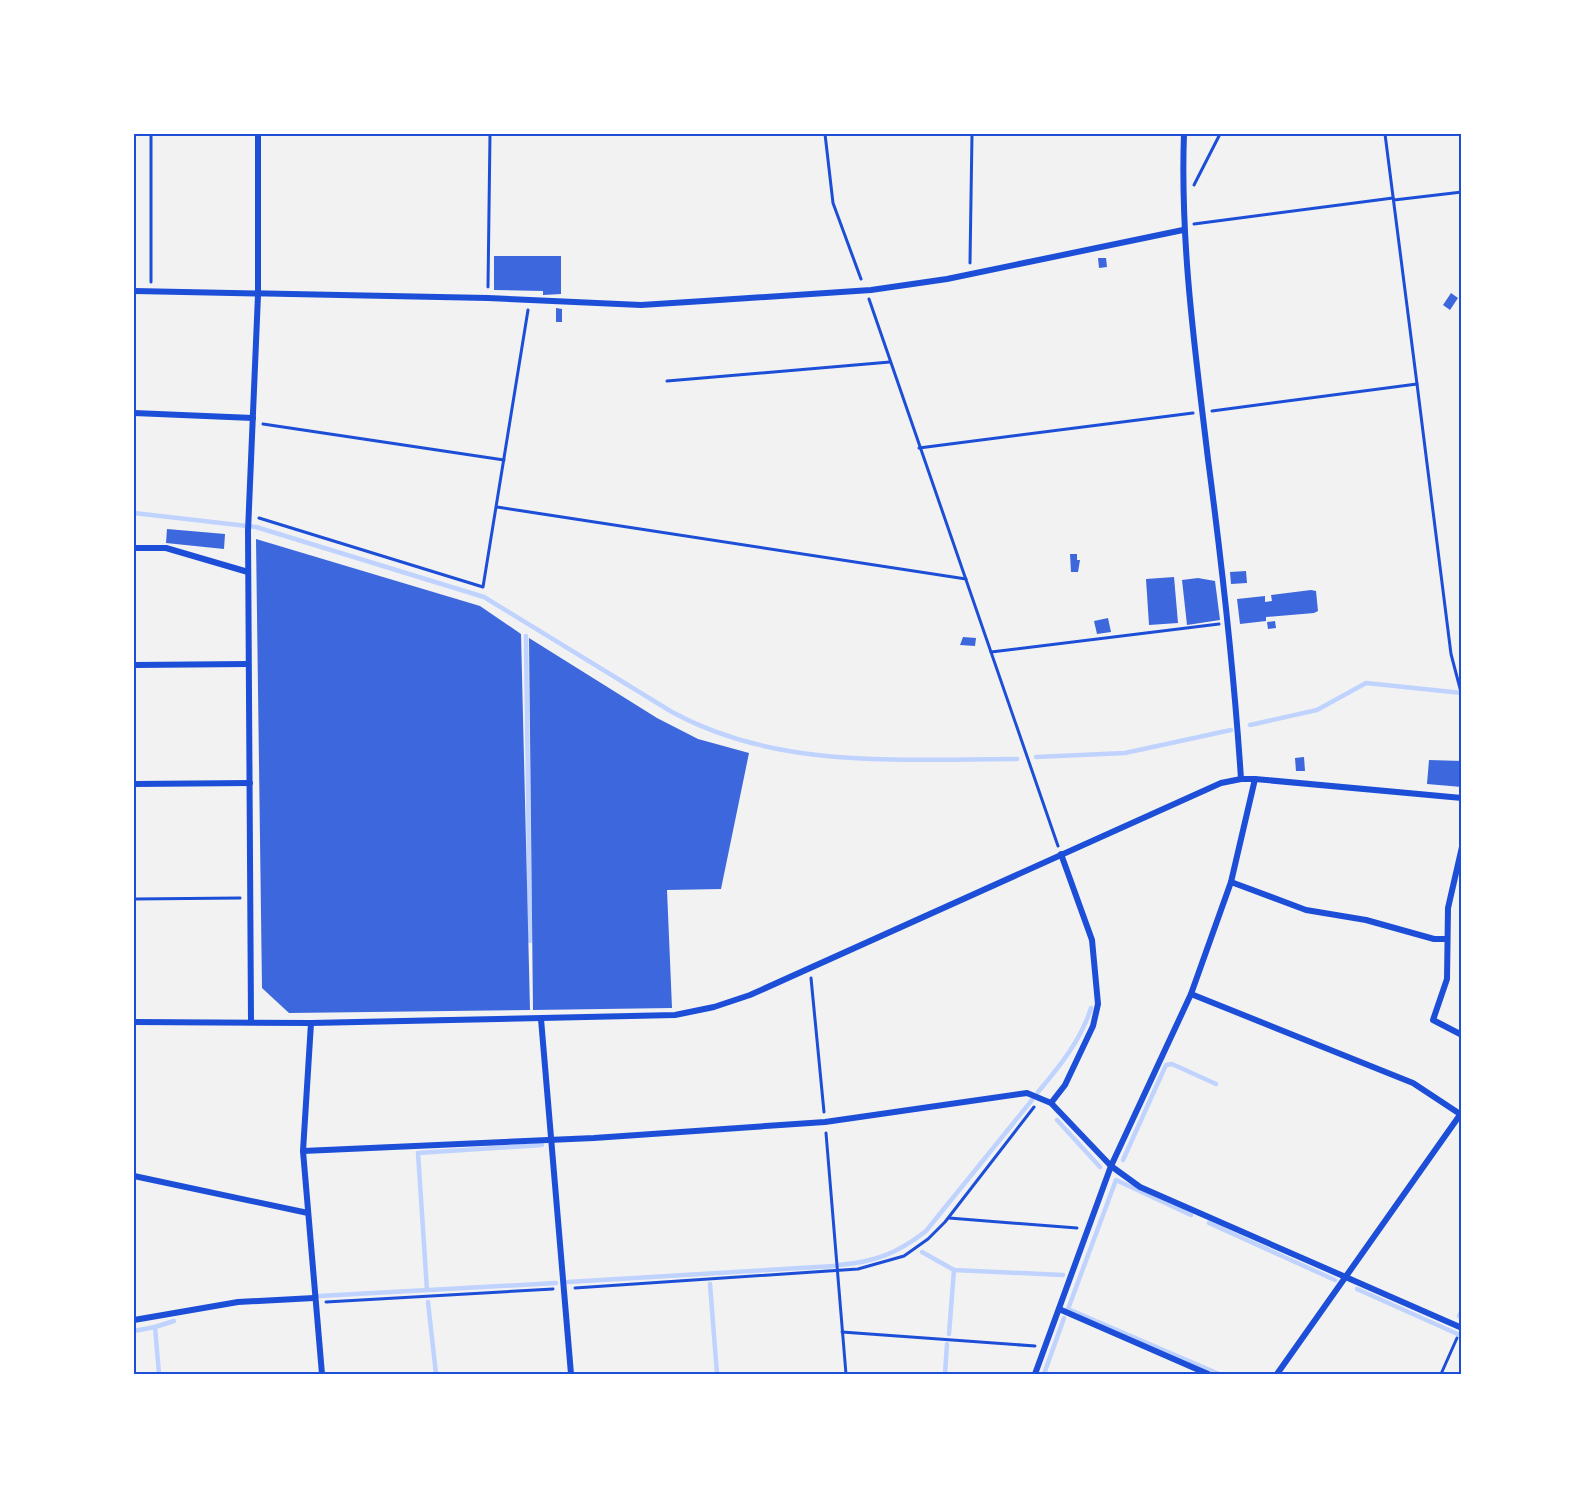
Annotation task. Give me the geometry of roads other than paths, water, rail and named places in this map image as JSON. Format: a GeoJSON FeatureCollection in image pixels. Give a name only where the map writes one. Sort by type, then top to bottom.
{"type":"FeatureCollection","features":[{"type":"Feature","properties":{"kind":"street"},"geometry":{"type":"LineString","coordinates":[[251,1021],[248,531],[258,295],[258,134]]}},
{"type":"Feature","properties":{"kind":"street"},"geometry":{"type":"LineString","coordinates":[[1184,134],[1183,228],[1236,697],[1241,779]]}},
{"type":"Feature","properties":{"kind":"street"},"geometry":{"type":"LineString","coordinates":[[134,291],[488,298],[641,304],[866,291],[970,274],[1183,228]]}},
{"type":"Feature","properties":{"kind":"street"},"geometry":{"type":"LineString","coordinates":[[134,413],[253,420]]}},
{"type":"Feature","properties":{"kind":"street"},"geometry":{"type":"LineString","coordinates":[[134,548],[166,548],[248,572]]}},
{"type":"Feature","properties":{"kind":"street"},"geometry":{"type":"LineString","coordinates":[[134,665],[248,664]]}},
{"type":"Feature","properties":{"kind":"street"},"geometry":{"type":"LineString","coordinates":[[134,1022],[311,1023],[675,1015],[741,998],[1187,796],[1241,779],[1461,798]]}},
{"type":"Feature","properties":{"kind":"street"},"geometry":{"type":"LineString","coordinates":[[1035,1374],[1111,1166],[1191,994],[1231,882],[1255,779]]}},
{"type":"Feature","properties":{"kind":"street"},"geometry":{"type":"LineString","coordinates":[[134,784],[250,783]]}},
{"type":"Feature","properties":{"kind":"street"},"geometry":{"type":"LineString","coordinates":[[1461,847],[1448,908],[1447,979],[1433,1020],[1461,1035]]}},
{"type":"Feature","properties":{"kind":"street"},"geometry":{"type":"LineString","coordinates":[[1051,1103],[1065,1085],[1093,1026],[1098,1004],[1092,940],[1061,854]]}},
{"type":"Feature","properties":{"kind":"street"},"geometry":{"type":"LineString","coordinates":[[1231,882],[1306,910],[1366,920],[1434,939],[1448,939]]}},
{"type":"Feature","properties":{"kind":"street"},"geometry":{"type":"LineString","coordinates":[[1191,994],[1413,1083],[1461,1113],[1277,1374]]}},
{"type":"Feature","properties":{"kind":"street"},"geometry":{"type":"LineString","coordinates":[[541,1019],[571,1374]]}},
{"type":"Feature","properties":{"kind":"street"},"geometry":{"type":"LineString","coordinates":[[311,1023],[303,1150],[322,1374]]}},
{"type":"Feature","properties":{"kind":"street"},"geometry":{"type":"LineString","coordinates":[[303,1150],[551,1140],[825,1122],[1027,1093],[1051,1103],[1111,1166],[1140,1187],[1347,1275],[1461,1327]]}},
{"type":"Feature","properties":{"kind":"street"},"geometry":{"type":"LineString","coordinates":[[134,1176],[308,1213]]}},
{"type":"Feature","properties":{"kind":"street"},"geometry":{"type":"LineString","coordinates":[[134,1320],[238,1302],[314,1300]]}},
{"type":"Feature","properties":{"kind":"street"},"geometry":{"type":"LineString","coordinates":[[1059,1309],[1208,1374]]}},
{"type":"Feature","properties":{"kind":"waterway"},"geometry":{"type":"LineString","coordinates":[[134,513],[256,527],[484,597],[672,712],[712,731],[754,744],[841,757],[929,760],[1017,759]]}},
{"type":"Feature","properties":{"kind":"waterway"},"geometry":{"type":"LineString","coordinates":[[526,636],[530,941]]}},
{"type":"Feature","properties":{"kind":"waterway"},"geometry":{"type":"LineString","coordinates":[[1250,725],[1317,710],[1366,683],[1462,693]]}},
{"type":"Feature","properties":{"kind":"waterway"},"geometry":{"type":"LineString","coordinates":[[1036,757],[1125,753],[1231,730]]}},
{"type":"Feature","properties":{"kind":"waterway"},"geometry":{"type":"LineString","coordinates":[[1038,1092],[1076,1042],[1091,1008]]}},
{"type":"Feature","properties":{"kind":"waterway"},"geometry":{"type":"LineString","coordinates":[[1123,1160],[1166,1065],[1172,1064],[1216,1084]]}},
{"type":"Feature","properties":{"kind":"waterway"},"geometry":{"type":"LineString","coordinates":[[839,1265],[864,1262],[886,1255],[926,1231],[1032,1100]]}},
{"type":"Feature","properties":{"kind":"waterway"},"geometry":{"type":"LineString","coordinates":[[1057,1120],[1100,1167]]}},
{"type":"Feature","properties":{"kind":"waterway"},"geometry":{"type":"LineString","coordinates":[[427,1290],[418,1153],[542,1145]]}},
{"type":"Feature","properties":{"kind":"waterway"},"geometry":{"type":"LineString","coordinates":[[1191,1215],[1116,1180],[1068,1309],[1219,1374]]}},
{"type":"Feature","properties":{"kind":"waterway"},"geometry":{"type":"LineString","coordinates":[[1209,1223],[1335,1280]]}},
{"type":"Feature","properties":{"kind":"waterway"},"geometry":{"type":"LineString","coordinates":[[922,1252],[954,1270],[1063,1275]]}},
{"type":"Feature","properties":{"kind":"waterway"},"geometry":{"type":"LineString","coordinates":[[568,1282],[834,1266]]}},
{"type":"Feature","properties":{"kind":"waterway"},"geometry":{"type":"LineString","coordinates":[[949,1334],[954,1270]]}},
{"type":"Feature","properties":{"kind":"waterway"},"geometry":{"type":"LineString","coordinates":[[319,1296],[556,1283]]}},
{"type":"Feature","properties":{"kind":"waterway"},"geometry":{"type":"LineString","coordinates":[[710,1284],[717,1374]]}},
{"type":"Feature","properties":{"kind":"waterway"},"geometry":{"type":"LineString","coordinates":[[1357,1289],[1462,1336]]}},
{"type":"Feature","properties":{"kind":"waterway"},"geometry":{"type":"LineString","coordinates":[[428,1302],[436,1374]]}},
{"type":"Feature","properties":{"kind":"waterway"},"geometry":{"type":"LineString","coordinates":[[1459,1316],[1462,1310]]}},
{"type":"Feature","properties":{"kind":"waterway"},"geometry":{"type":"LineString","coordinates":[[1044,1374],[1064,1318]]}},
{"type":"Feature","properties":{"kind":"waterway"},"geometry":{"type":"LineString","coordinates":[[155,1327],[174,1321]]}},
{"type":"Feature","properties":{"kind":"waterway"},"geometry":{"type":"LineString","coordinates":[[134,1331],[155,1327],[159,1374]]}},
{"type":"Feature","properties":{"kind":"waterway"},"geometry":{"type":"LineString","coordinates":[[945,1374],[947,1344]]}}]}
